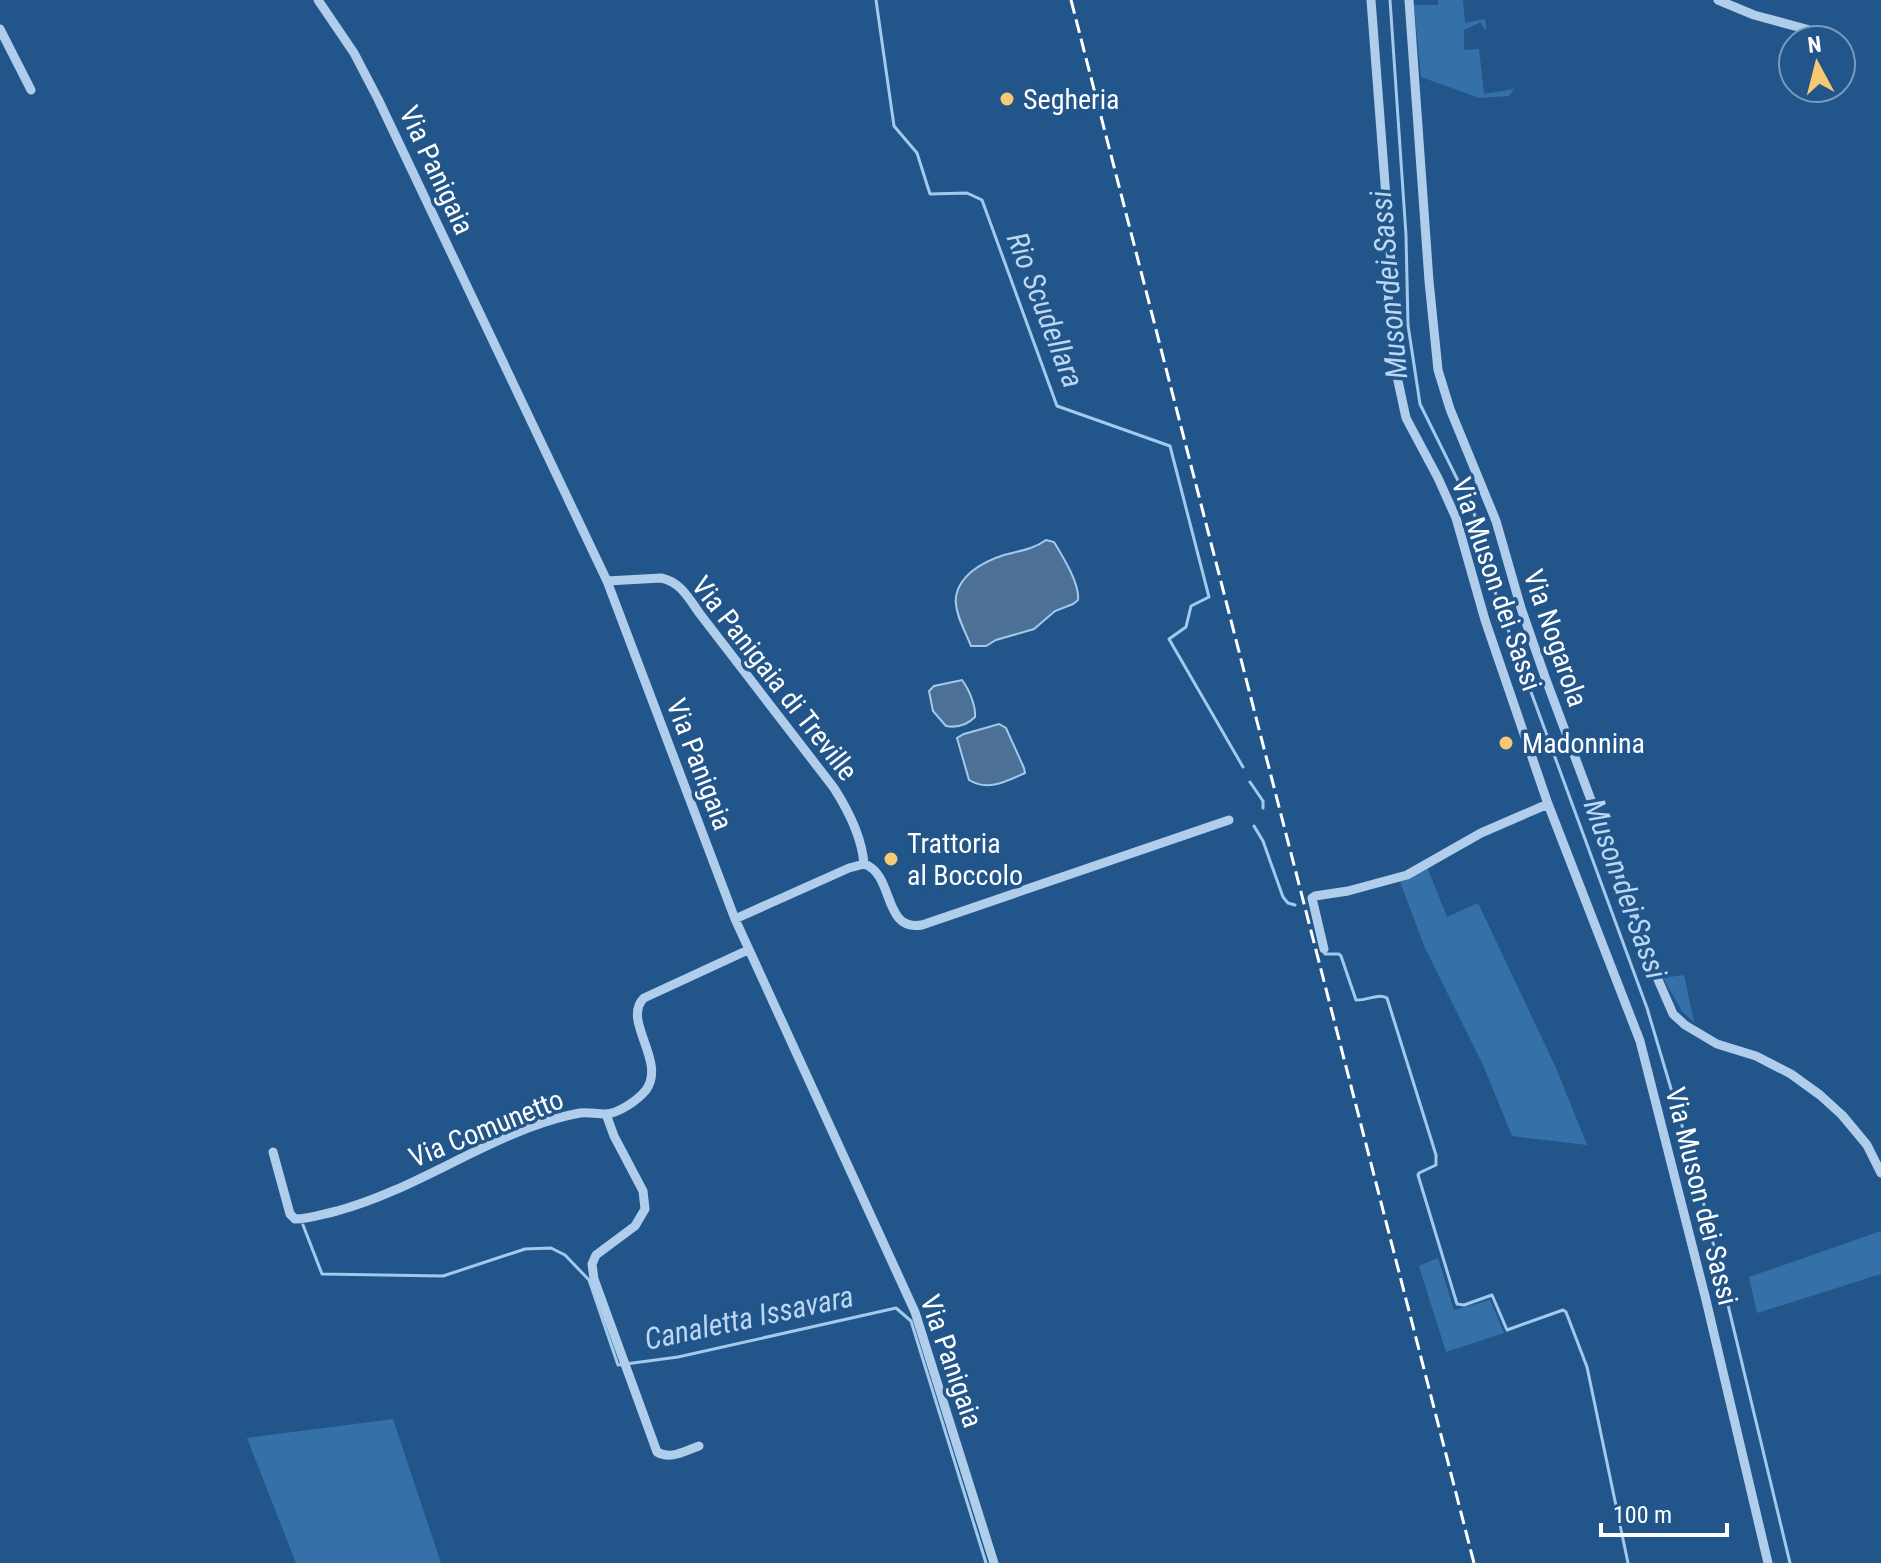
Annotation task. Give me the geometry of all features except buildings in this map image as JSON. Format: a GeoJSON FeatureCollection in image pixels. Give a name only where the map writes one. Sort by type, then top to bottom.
{"type":"FeatureCollection","features":[{"type":"Feature","properties":{"kind":"street","name":"Via Panigaia"},"geometry":{"type":"LineString","coordinates":[[318,0],[354,53],[378,99],[607,581],[748,950],[915,1312],[994,1563]]}},
{"type":"Feature","properties":{"kind":"street","name":"Via Muson dei Sassi"},"geometry":{"type":"LineString","coordinates":[[1371,0],[1391,263],[1388,304],[1401,401],[1406,418],[1456,518],[1485,620],[1548,804],[1640,1041],[1706,1300],[1768,1563]]}},
{"type":"Feature","properties":{"kind":"street","name":"Via Nogarola"},"geometry":{"type":"LineString","coordinates":[[1409,0],[1438,370],[1450,409],[1496,521],[1545,677],[1659,982],[1673,1014],[1685,1025],[1717,1044],[1756,1056],[1791,1074],[1820,1095],[1867,1145],[1881,1173]]}},
{"type":"Feature","properties":{"kind":"street"},"geometry":{"type":"LineString","coordinates":[[1718,0],[1787,24]]}},
{"type":"Feature","properties":{"kind":"street"},"geometry":{"type":"LineString","coordinates":[[0,29],[31,90]]}},
{"type":"Feature","properties":{"kind":"street","name":"Via Panigaia di Treville"},"geometry":{"type":"LineString","coordinates":[[607,581],[661,578],[681,587],[834,788],[849,814],[864,864],[876,871],[901,922],[911,926],[1229,820]]}},
{"type":"Feature","properties":{"kind":"street"},"geometry":{"type":"LineString","coordinates":[[1324,949],[1312,898],[1315,896],[1348,891],[1407,875],[1481,833],[1548,804]]}},
{"type":"Feature","properties":{"kind":"street"},"geometry":{"type":"LineString","coordinates":[[735,919],[864,864]]}},
{"type":"Feature","properties":{"kind":"street","name":"Via Comunetto"},"geometry":{"type":"LineString","coordinates":[[273,1152],[290,1214],[300,1219],[363,1202],[531,1127],[583,1113],[606,1114],[625,1107],[639,1097],[650,1083],[652,1066],[638,1018],[639,1003],[748,950]]}},
{"type":"Feature","properties":{"kind":"street"},"geometry":{"type":"LineString","coordinates":[[606,1114],[643,1191],[645,1209],[635,1226],[596,1255],[592,1264],[594,1279],[657,1452],[673,1456],[699,1446]]}},
{"type":"Feature","properties":{"kind":"shaded area"},"geometry":{"type":"Polygon","coordinates":[[[1438,0],[1463,0],[1465,23],[1485,19],[1486,29],[1481,22],[1464,30],[1464,50],[1479,49],[1484,94],[1514,89],[1509,96],[1479,98],[1421,77],[1414,5],[1438,5],[1438,0]]]}},
{"type":"Feature","properties":{"kind":"shaded area"},"geometry":{"type":"Polygon","coordinates":[[[1046,540],[1054,542],[1066,563],[1074,579],[1078,600],[1055,611],[1034,629],[986,646],[971,646],[956,608],[958,590],[963,581],[986,562],[1046,540]]]}},
{"type":"Feature","properties":{"kind":"shaded area"},"geometry":{"type":"Polygon","coordinates":[[[962,680],[972,698],[975,717],[962,725],[946,726],[933,711],[929,691],[934,686],[962,680]]]}},
{"type":"Feature","properties":{"kind":"shaded area"},"geometry":{"type":"Polygon","coordinates":[[[999,724],[1006,728],[1025,773],[990,785],[969,780],[957,738],[999,724]]]}},
{"type":"Feature","properties":{"kind":"shaded area"},"geometry":{"type":"Polygon","coordinates":[[[1427,867],[1447,917],[1478,903],[1556,1068],[1587,1145],[1512,1136],[1484,1067],[1425,948],[1400,882],[1427,867]]]}},
{"type":"Feature","properties":{"kind":"shaded area"},"geometry":{"type":"Polygon","coordinates":[[[1684,975],[1694,1022],[1682,1011],[1663,978],[1684,975]]]}},
{"type":"Feature","properties":{"kind":"shaded area"},"geometry":{"type":"Polygon","coordinates":[[[1881,1231],[1881,1274],[1757,1313],[1749,1277],[1881,1231]]]}},
{"type":"Feature","properties":{"kind":"shaded area"},"geometry":{"type":"Polygon","coordinates":[[[1438,1258],[1454,1310],[1490,1300],[1504,1333],[1446,1352],[1419,1266],[1438,1258]]]}},
{"type":"Feature","properties":{"kind":"shaded area"},"geometry":{"type":"Polygon","coordinates":[[[393,1419],[441,1563],[296,1563],[247,1438],[393,1419]]]}},
{"type":"Feature","properties":{"kind":"waterway","name":"Rio Scudellara"},"geometry":{"type":"LineString","coordinates":[[876,0],[894,126],[917,153],[930,194],[967,193],[982,200],[1057,406],[1170,446],[1209,597],[1191,606],[1186,627],[1169,639],[1243,767]]}},
{"type":"Feature","properties":{"kind":"waterway","name":"Muson dei Sassi"},"geometry":{"type":"LineString","coordinates":[[1390,0],[1406,235],[1408,325],[1420,404],[1474,513],[1498,602],[1647,1008],[1697,1176],[1790,1563]]}},
{"type":"Feature","properties":{"kind":"waterway","name":"Rio Scudellara"},"geometry":{"type":"LineString","coordinates":[[1250,782],[1263,801],[1263,808]]}},
{"type":"Feature","properties":{"kind":"waterway","name":"Rio Scudellara"},"geometry":{"type":"LineString","coordinates":[[1254,826],[1263,841],[1283,897],[1295,905]]}},
{"type":"Feature","properties":{"kind":"waterway","name":"Rio Scudellara"},"geometry":{"type":"LineString","coordinates":[[1325,954],[1341,956],[1356,1000],[1379,996],[1387,998],[1436,1155],[1436,1165],[1418,1175],[1457,1304],[1464,1305],[1492,1295],[1507,1330],[1563,1310],[1566,1312],[1587,1367],[1628,1563]]}},
{"type":"Feature","properties":{"kind":"waterway","name":"Canaletta Issavara"},"geometry":{"type":"LineString","coordinates":[[303,1225],[322,1274],[443,1276],[525,1249],[551,1248],[565,1255],[589,1280],[618,1365],[678,1357],[896,1308],[911,1321],[986,1563]]}},
{"type":"Feature","properties":{"kind":"railway"},"geometry":{"type":"LineString","coordinates":[[1071,0],[1474,1563]]}},
{"type":"Feature","properties":{"kind":"place","name":"Segheria"},"geometry":{"type":"Point","coordinates":[1007,99]}},
{"type":"Feature","properties":{"kind":"place","name":"Madonnina"},"geometry":{"type":"Point","coordinates":[1506,743]}},
{"type":"Feature","properties":{"kind":"place","name":"Trattoria al Boccolo"},"geometry":{"type":"Point","coordinates":[891,859]}}]}
